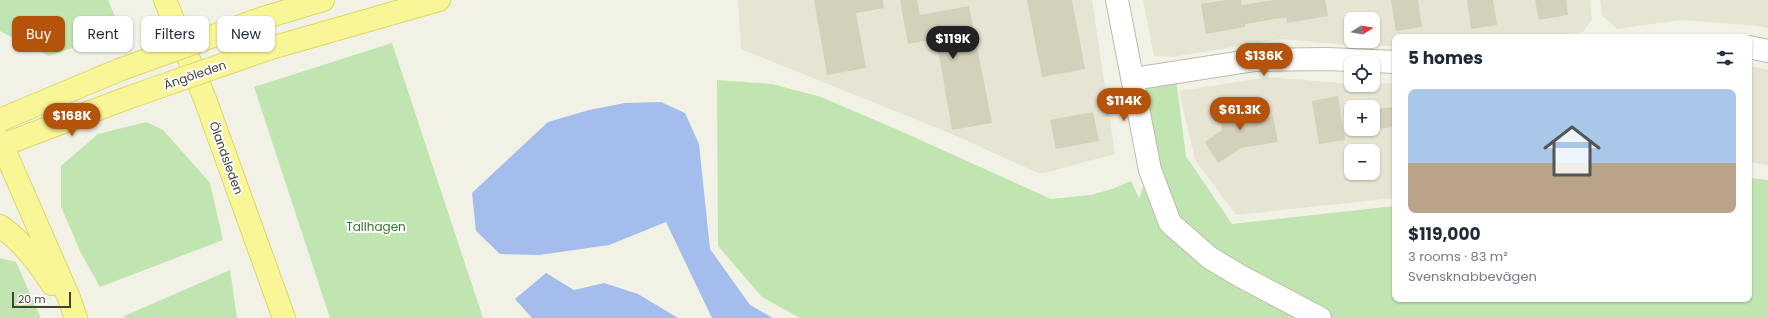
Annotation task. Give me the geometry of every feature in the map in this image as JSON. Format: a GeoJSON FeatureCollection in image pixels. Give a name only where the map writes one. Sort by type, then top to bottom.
{"type":"FeatureCollection","features":[{"type":"Feature","properties":{"kind":"main road","name":"Ölandsleden"},"geometry":{"type":"LineString","coordinates":[[165,0],[205,99],[284,318]]}},
{"type":"Feature","properties":{"kind":"main road"},"geometry":{"type":"LineString","coordinates":[[0,120],[119,70],[263,18],[323,0]]}},
{"type":"Feature","properties":{"kind":"main road","name":"Ängöleden"},"geometry":{"type":"LineString","coordinates":[[1,144],[271,48],[439,0]]}},
{"type":"Feature","properties":{"kind":"main road"},"geometry":{"type":"LineString","coordinates":[[1,144],[76,318]]}},
{"type":"Feature","properties":{"kind":"main road"},"geometry":{"type":"LineString","coordinates":[[0,226],[11,234],[35,259],[72,318]]}},
{"type":"Feature","properties":{"kind":"street"},"geometry":{"type":"LineString","coordinates":[[1117,0],[1150,170],[1170,223],[1210,258],[1242,277],[1320,318]]}},
{"type":"Feature","properties":{"kind":"street"},"geometry":{"type":"LineString","coordinates":[[1752,47],[1768,50]]}},
{"type":"Feature","properties":{"kind":"street"},"geometry":{"type":"LineString","coordinates":[[1132,78],[1255,60],[1327,59],[1392,62]]}},
{"type":"Feature","properties":{"kind":"shaded area"},"geometry":{"type":"Polygon","coordinates":[[[738,0],[1092,0],[1115,154],[1040,174],[952,134],[741,49],[738,0]]]}},
{"type":"Feature","properties":{"kind":"shaded area"},"geometry":{"type":"Polygon","coordinates":[[[1143,0],[1590,0],[1592,19],[1583,32],[1569,34],[1392,34],[1392,46],[1380,46],[1380,12],[1344,12],[1344,45],[1281,39],[1173,57],[1154,56],[1143,0]]]}},
{"type":"Feature","properties":{"kind":"shaded area"},"geometry":{"type":"Polygon","coordinates":[[[1600,0],[1768,0],[1768,28],[1680,20],[1617,29],[1602,16],[1600,0]]]}},
{"type":"Feature","properties":{"kind":"shaded area"},"geometry":{"type":"Polygon","coordinates":[[[1752,67],[1768,70],[1768,165],[1752,162],[1752,67]]]}},
{"type":"Feature","properties":{"kind":"shaded area"},"geometry":{"type":"Polygon","coordinates":[[[1270,77],[1344,83],[1344,92],[1380,92],[1380,84],[1392,83],[1392,198],[1236,215],[1195,160],[1179,91],[1270,77]]]}},
{"type":"Feature","properties":{"kind":"green space"},"geometry":{"type":"Polygon","coordinates":[[[0,0],[108,0],[115,16],[73,16],[73,48],[65,50],[65,16],[12,16],[12,37],[0,31],[0,0]]]}},
{"type":"Feature","properties":{"kind":"green space","name":"Tallhagen"},"geometry":{"type":"Polygon","coordinates":[[[392,43],[483,318],[330,318],[254,87],[392,43]]]}},
{"type":"Feature","properties":{"kind":"green space"},"geometry":{"type":"Polygon","coordinates":[[[41,52],[61,52],[49,56],[41,52]]]}},
{"type":"Feature","properties":{"kind":"green space"},"geometry":{"type":"Polygon","coordinates":[[[1175,71],[1186,156],[1232,224],[1392,206],[1392,302],[1752,302],[1752,178],[1768,180],[1768,318],[805,318],[798,317],[762,297],[718,246],[717,80],[772,84],[821,97],[1051,199],[1091,195],[1112,189],[1131,181],[1139,198],[1150,170],[1133,79],[1175,71]]]}},
{"type":"Feature","properties":{"kind":"green space"},"geometry":{"type":"Polygon","coordinates":[[[146,122],[163,130],[210,183],[223,240],[100,287],[81,253],[61,207],[61,166],[98,134],[146,122]]]}},
{"type":"Feature","properties":{"kind":"green space"},"geometry":{"type":"Polygon","coordinates":[[[0,258],[16,262],[41,318],[0,318],[0,258]]]}},
{"type":"Feature","properties":{"kind":"green space"},"geometry":{"type":"Polygon","coordinates":[[[230,270],[237,318],[125,318],[124,316],[230,270]]]}},
{"type":"Feature","properties":{"kind":"water"},"geometry":{"type":"Polygon","coordinates":[[[661,102],[685,113],[699,144],[710,249],[750,305],[773,318],[712,318],[666,222],[609,245],[539,255],[500,254],[476,231],[472,193],[548,122],[589,110],[625,103],[661,102]]]}},
{"type":"Feature","properties":{"kind":"water"},"geometry":{"type":"Polygon","coordinates":[[[546,273],[574,290],[604,283],[638,294],[678,318],[532,318],[515,299],[546,273]]]}},
{"type":"Feature","properties":{"kind":"building"},"geometry":{"type":"Polygon","coordinates":[[[814,0],[883,0],[884,8],[856,13],[866,68],[827,75],[814,0]]]}},
{"type":"Feature","properties":{"kind":"building"},"geometry":{"type":"Polygon","coordinates":[[[900,0],[917,0],[920,15],[969,6],[992,123],[952,130],[935,39],[908,44],[900,0]]]}},
{"type":"Feature","properties":{"kind":"building"},"geometry":{"type":"Polygon","coordinates":[[[1027,0],[1072,0],[1085,69],[1042,77],[1027,0]]]}},
{"type":"Feature","properties":{"kind":"building"},"geometry":{"type":"Polygon","coordinates":[[[1225,0],[1241,0],[1242,5],[1273,0],[1325,0],[1328,16],[1287,23],[1286,17],[1245,24],[1245,27],[1206,34],[1201,4],[1225,0]]]}},
{"type":"Feature","properties":{"kind":"building"},"geometry":{"type":"Polygon","coordinates":[[[1391,0],[1418,0],[1422,27],[1396,31],[1391,0]]]}},
{"type":"Feature","properties":{"kind":"building"},"geometry":{"type":"Polygon","coordinates":[[[1467,0],[1493,0],[1497,25],[1471,29],[1467,0]]]}},
{"type":"Feature","properties":{"kind":"building"},"geometry":{"type":"Polygon","coordinates":[[[1535,0],[1566,0],[1568,15],[1539,20],[1535,0]]]}},
{"type":"Feature","properties":{"kind":"building"},"geometry":{"type":"Polygon","coordinates":[[[1338,96],[1345,140],[1319,144],[1312,101],[1338,96]]]}},
{"type":"Feature","properties":{"kind":"building"},"geometry":{"type":"Polygon","coordinates":[[[1244,101],[1248,120],[1273,116],[1278,142],[1241,148],[1218,163],[1205,142],[1222,130],[1218,106],[1244,101]]]}},
{"type":"Feature","properties":{"kind":"building"},"geometry":{"type":"Polygon","coordinates":[[[1392,107],[1392,127],[1380,129],[1380,109],[1392,107]]]}},
{"type":"Feature","properties":{"kind":"building"},"geometry":{"type":"Polygon","coordinates":[[[1093,112],[1099,141],[1056,149],[1050,120],[1093,112]]]}}]}
